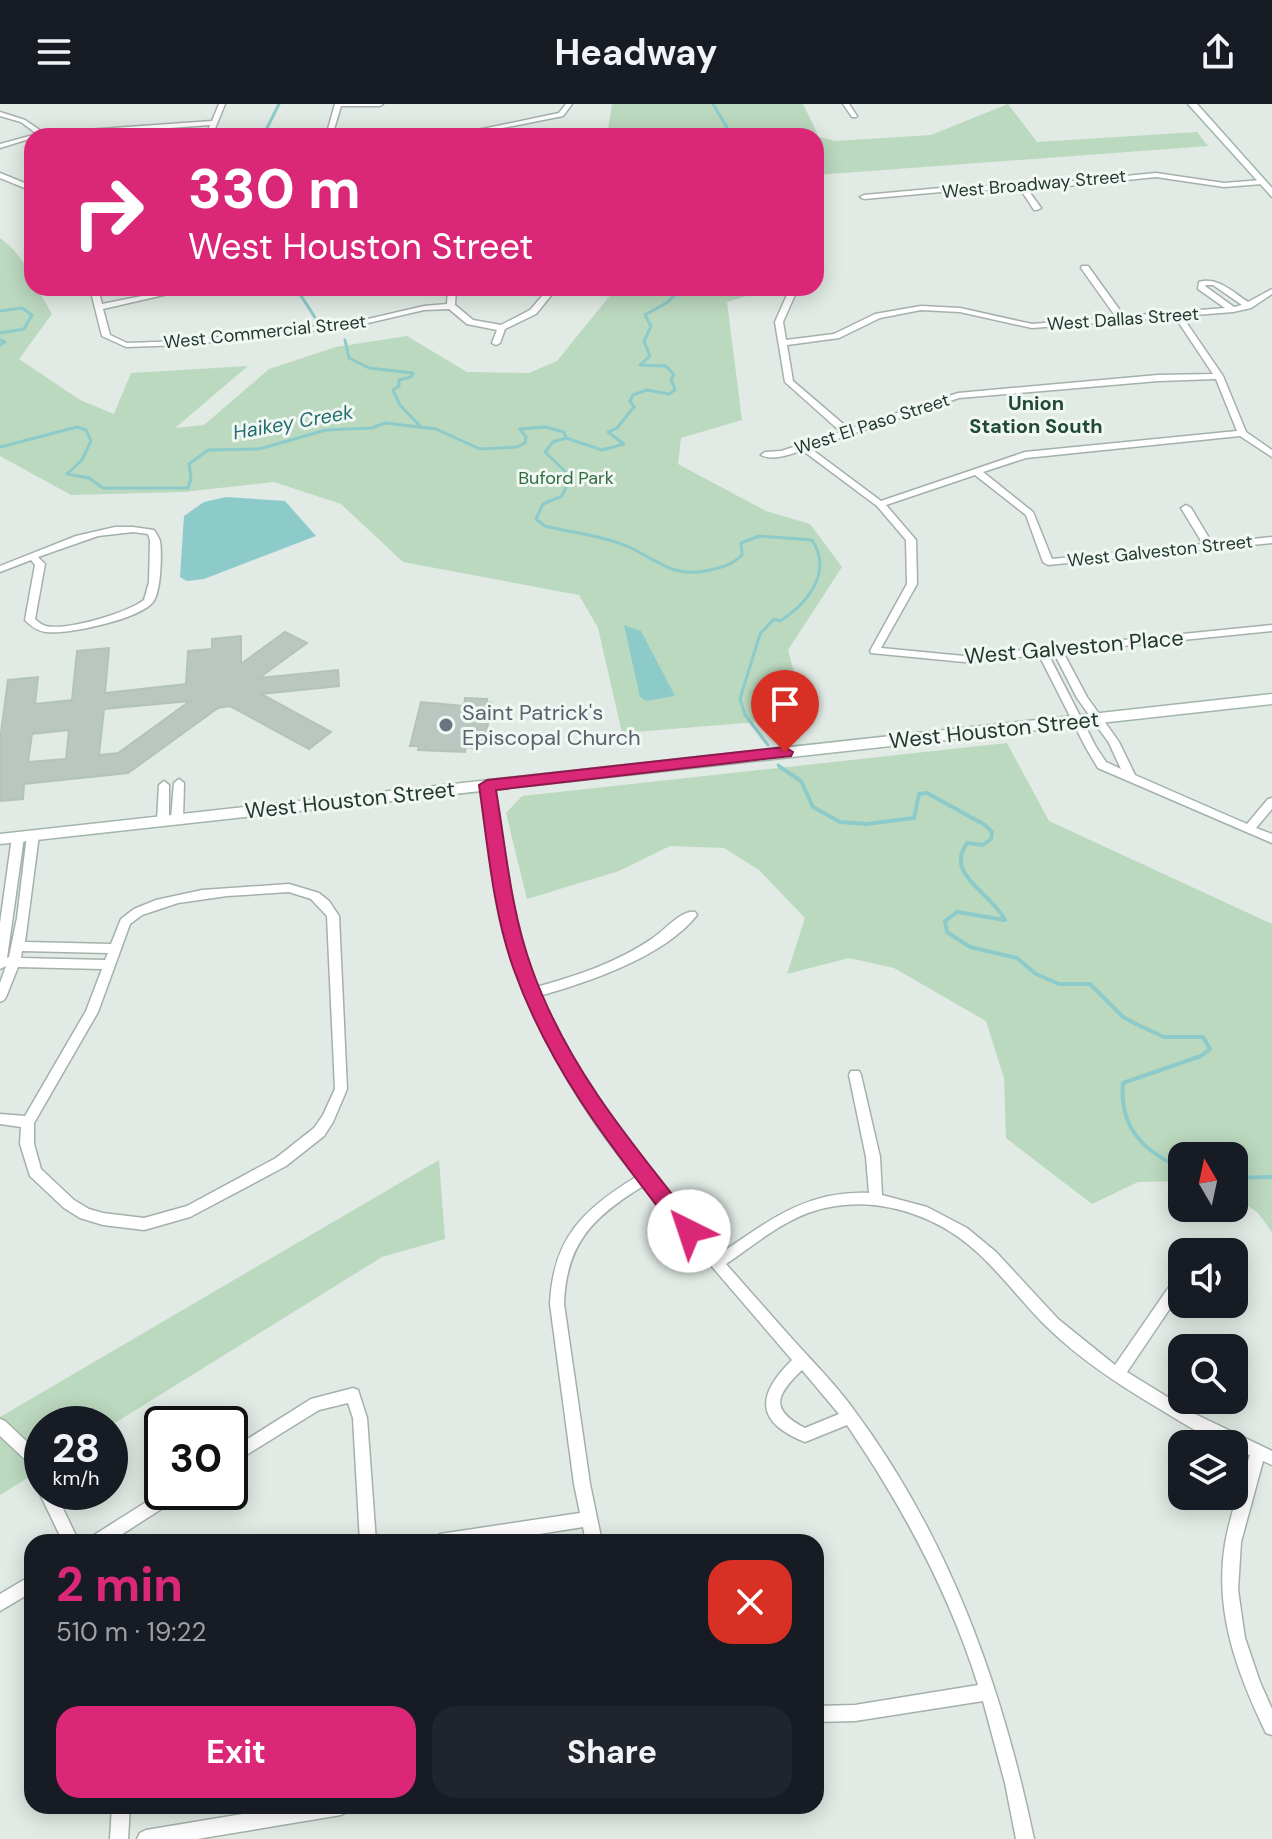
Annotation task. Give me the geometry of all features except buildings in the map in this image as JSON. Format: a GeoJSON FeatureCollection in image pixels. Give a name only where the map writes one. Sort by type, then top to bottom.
{"type":"FeatureCollection","features":[{"type":"Feature","properties":{"kind":"main road"},"geometry":{"type":"LineString","coordinates":[[1192,104],[1272,194]]}},
{"type":"Feature","properties":{"kind":"main road","name":"West Houston Street"},"geometry":{"type":"LineString","coordinates":[[0,839],[1272,699]]}},
{"type":"Feature","properties":{"kind":"street"},"geometry":{"type":"LineString","coordinates":[[211,128],[222,104]]}},
{"type":"Feature","properties":{"kind":"street"},"geometry":{"type":"LineString","coordinates":[[332,128],[339,104],[380,104]]}},
{"type":"Feature","properties":{"kind":"street"},"geometry":{"type":"LineString","coordinates":[[494,128],[561,115],[569,104]]}},
{"type":"Feature","properties":{"kind":"street"},"geometry":{"type":"LineString","coordinates":[[846,104],[854,116]]}},
{"type":"Feature","properties":{"kind":"street"},"geometry":{"type":"LineString","coordinates":[[0,114],[23,121],[29,128]]}},
{"type":"Feature","properties":{"kind":"street"},"geometry":{"type":"LineString","coordinates":[[138,128],[212,123]]}},
{"type":"Feature","properties":{"kind":"street"},"geometry":{"type":"LineString","coordinates":[[0,146],[24,138]]}},
{"type":"Feature","properties":{"kind":"street"},"geometry":{"type":"LineString","coordinates":[[0,175],[24,184]]}},
{"type":"Feature","properties":{"kind":"street","name":"West Broadway Street"},"geometry":{"type":"LineString","coordinates":[[864,197],[963,188],[1023,188],[1156,175],[1224,185],[1260,180]]}},
{"type":"Feature","properties":{"kind":"street"},"geometry":{"type":"LineString","coordinates":[[1023,188],[1037,208]]}},
{"type":"Feature","properties":{"kind":"street"},"geometry":{"type":"LineString","coordinates":[[1085,268],[1122,319]]}},
{"type":"Feature","properties":{"kind":"street"},"geometry":{"type":"LineString","coordinates":[[1233,310],[1201,287],[1203,282],[1215,283],[1248,306]]}},
{"type":"Feature","properties":{"kind":"street","name":"West Dallas Street"},"geometry":{"type":"LineString","coordinates":[[784,343],[836,336],[878,316],[921,308],[960,310],[1032,326],[1233,310],[1248,306],[1272,291]]}},
{"type":"Feature","properties":{"kind":"street"},"geometry":{"type":"LineString","coordinates":[[97,296],[101,307],[153,296]]}},
{"type":"Feature","properties":{"kind":"street"},"geometry":{"type":"LineString","coordinates":[[452,296],[451,306],[470,322],[502,328],[533,312],[546,296]]}},
{"type":"Feature","properties":{"kind":"street"},"geometry":{"type":"LineString","coordinates":[[790,296],[779,322],[789,382],[847,432]]}},
{"type":"Feature","properties":{"kind":"street","name":"West Commercial Street"},"geometry":{"type":"LineString","coordinates":[[101,307],[106,336],[126,345],[184,343],[355,324],[424,308],[451,306]]}},
{"type":"Feature","properties":{"kind":"street"},"geometry":{"type":"LineString","coordinates":[[1178,316],[1219,376],[1242,433],[1272,454]]}},
{"type":"Feature","properties":{"kind":"street"},"geometry":{"type":"LineString","coordinates":[[496,343],[502,328]]}},
{"type":"Feature","properties":{"kind":"street","name":"West El Paso Street"},"geometry":{"type":"LineString","coordinates":[[765,455],[803,447],[958,396],[1158,378],[1219,376]]}},
{"type":"Feature","properties":{"kind":"street"},"geometry":{"type":"LineString","coordinates":[[803,447],[880,504],[1025,455],[1242,433]]}},
{"type":"Feature","properties":{"kind":"street","name":"West Galveston Street"},"geometry":{"type":"LineString","coordinates":[[977,472],[1030,514],[1048,562],[1272,540]]}},
{"type":"Feature","properties":{"kind":"street","name":"West Galveston Place"},"geometry":{"type":"LineString","coordinates":[[880,504],[911,540],[912,584],[875,651],[964,659],[1272,628]]}},
{"type":"Feature","properties":{"kind":"street"},"geometry":{"type":"LineString","coordinates":[[1186,508],[1209,546]]}},
{"type":"Feature","properties":{"kind":"street"},"geometry":{"type":"LineString","coordinates":[[0,569],[97,533],[141,530],[151,532],[155,540],[153,593],[148,602],[139,608],[78,627],[46,630],[30,620],[40,564],[33,557]]}},
{"type":"Feature","properties":{"kind":"street"},"geometry":{"type":"LineString","coordinates":[[1057,650],[1082,698],[1113,741],[1131,778]]}},
{"type":"Feature","properties":{"kind":"street"},"geometry":{"type":"LineString","coordinates":[[1042,651],[1102,765],[1272,839]]}},
{"type":"Feature","properties":{"kind":"street"},"geometry":{"type":"LineString","coordinates":[[170,820],[179,783]]}},
{"type":"Feature","properties":{"kind":"street"},"geometry":{"type":"LineString","coordinates":[[164,785],[170,820]]}},
{"type":"Feature","properties":{"kind":"street"},"geometry":{"type":"LineString","coordinates":[[487,785],[504,901],[532,993],[581,1090],[644,1179],[850,1417],[901,1495],[939,1564],[988,1692],[1005,1745],[1025,1839]]}},
{"type":"Feature","properties":{"kind":"street"},"geometry":{"type":"LineString","coordinates":[[1249,829],[1272,802]]}},
{"type":"Feature","properties":{"kind":"street"},"geometry":{"type":"LineString","coordinates":[[5,963],[18,946],[26,836]]}},
{"type":"Feature","properties":{"kind":"street"},"geometry":{"type":"LineString","coordinates":[[0,997],[26,836]]}},
{"type":"Feature","properties":{"kind":"street"},"geometry":{"type":"LineString","coordinates":[[289,888],[314,894],[325,903],[333,916],[341,1089],[328,1118],[319,1132],[281,1162],[190,1211],[144,1224],[123,1223],[85,1214],[35,1172],[27,1144],[28,1122],[79,1038],[103,988],[115,949],[120,930],[132,914],[179,899],[289,888]]}},
{"type":"Feature","properties":{"kind":"street"},"geometry":{"type":"LineString","coordinates":[[532,993],[618,965],[649,948],[691,915]]}},
{"type":"Feature","properties":{"kind":"street"},"geometry":{"type":"LineString","coordinates":[[18,946],[115,949]]}},
{"type":"Feature","properties":{"kind":"street"},"geometry":{"type":"LineString","coordinates":[[44,962],[49,946]]}},
{"type":"Feature","properties":{"kind":"street"},"geometry":{"type":"LineString","coordinates":[[5,963],[109,965]]}},
{"type":"Feature","properties":{"kind":"street"},"geometry":{"type":"LineString","coordinates":[[855,1075],[873,1157],[876,1200]]}},
{"type":"Feature","properties":{"kind":"street"},"geometry":{"type":"LineString","coordinates":[[0,1119],[28,1122]]}},
{"type":"Feature","properties":{"kind":"street"},"geometry":{"type":"LineString","coordinates":[[592,1534],[557,1304],[557,1282],[567,1248],[582,1224],[602,1205],[644,1179]]}},
{"type":"Feature","properties":{"kind":"street"},"geometry":{"type":"LineString","coordinates":[[717,1263],[786,1218],[809,1207],[844,1200],[876,1200],[923,1211],[958,1228],[982,1248],[1064,1333],[1118,1373],[1179,1414],[1265,1455],[1233,1544],[1230,1613],[1252,1688],[1272,1727]]}},
{"type":"Feature","properties":{"kind":"street"},"geometry":{"type":"LineString","coordinates":[[1118,1373],[1168,1300]]}},
{"type":"Feature","properties":{"kind":"street"},"geometry":{"type":"LineString","coordinates":[[802,1360],[777,1386],[773,1395],[777,1415],[794,1431],[805,1435],[850,1417]]}},
{"type":"Feature","properties":{"kind":"street"},"geometry":{"type":"LineString","coordinates":[[248,1447],[316,1404],[353,1395],[360,1418],[367,1534]]}},
{"type":"Feature","properties":{"kind":"street"},"geometry":{"type":"LineString","coordinates":[[0,1426],[24,1449]]}},
{"type":"Feature","properties":{"kind":"street"},"geometry":{"type":"LineString","coordinates":[[56,1510],[67,1534]]}},
{"type":"Feature","properties":{"kind":"street"},"geometry":{"type":"LineString","coordinates":[[109,1534],[147,1510]]}},
{"type":"Feature","properties":{"kind":"street"},"geometry":{"type":"LineString","coordinates":[[491,1534],[588,1519]]}},
{"type":"Feature","properties":{"kind":"street"},"geometry":{"type":"LineString","coordinates":[[0,1603],[24,1588]]}},
{"type":"Feature","properties":{"kind":"street"},"geometry":{"type":"LineString","coordinates":[[824,1714],[855,1713],[988,1692]]}},
{"type":"Feature","properties":{"kind":"street"},"geometry":{"type":"LineString","coordinates":[[119,1839],[121,1814]]}},
{"type":"Feature","properties":{"kind":"street"},"geometry":{"type":"LineString","coordinates":[[146,1839],[294,1814]]}},
{"type":"Feature","properties":{"kind":"green space"},"geometry":{"type":"Polygon","coordinates":[[[612,104],[803,104],[815,128],[608,128],[612,104]]]}},
{"type":"Feature","properties":{"kind":"green space"},"geometry":{"type":"Polygon","coordinates":[[[1008,104],[1037,142],[1197,132],[1208,146],[824,174],[824,138],[835,141],[931,135],[1008,104]]]}},
{"type":"Feature","properties":{"kind":"green space","name":"Buford Park"},"geometry":{"type":"Polygon","coordinates":[[[0,238],[24,264],[24,296],[42,296],[52,314],[19,359],[80,400],[114,414],[131,373],[248,366],[175,428],[204,425],[269,369],[336,347],[407,336],[467,372],[529,373],[557,361],[610,296],[746,296],[727,302],[742,420],[681,438],[678,464],[766,511],[810,524],[842,567],[788,650],[806,718],[622,733],[598,628],[579,595],[403,562],[341,504],[274,482],[183,492],[71,495],[0,456],[0,238]]]}},
{"type":"Feature","properties":{"kind":"green space"},"geometry":{"type":"Polygon","coordinates":[[[1007,743],[1049,821],[1272,924],[1272,1232],[1258,1213],[1248,1206],[1248,1142],[1168,1142],[1168,1181],[1138,1182],[1092,1204],[1006,1138],[1004,1078],[986,1021],[894,968],[849,958],[787,974],[805,918],[759,870],[724,848],[670,846],[619,871],[527,899],[506,813],[522,796],[1007,743]]]}},
{"type":"Feature","properties":{"kind":"green space"},"geometry":{"type":"Polygon","coordinates":[[[439,1160],[445,1239],[382,1257],[128,1415],[128,1406],[24,1406],[24,1480],[0,1495],[0,1417],[439,1160]]]}},
{"type":"Feature","properties":{"kind":"water"},"geometry":{"type":"Polygon","coordinates":[[[226,497],[285,501],[316,536],[204,579],[187,581],[180,577],[184,516],[204,502],[226,497]]]}},
{"type":"Feature","properties":{"kind":"water"},"geometry":{"type":"Polygon","coordinates":[[[624,625],[641,631],[675,696],[646,701],[640,697],[624,625]]]}},
{"type":"Feature","properties":{"kind":"waterway"},"geometry":{"type":"LineString","coordinates":[[267,128],[279,104]]}},
{"type":"Feature","properties":{"kind":"waterway"},"geometry":{"type":"LineString","coordinates":[[713,104],[727,128]]}},
{"type":"Feature","properties":{"kind":"waterway"},"geometry":{"type":"LineString","coordinates":[[301,296],[316,319]]}},
{"type":"Feature","properties":{"kind":"waterway"},"geometry":{"type":"LineString","coordinates":[[566,438],[602,450],[624,444],[608,432],[617,428],[634,407],[630,401],[633,395],[647,390],[669,394],[675,390],[671,379],[674,375],[666,366],[640,365],[650,356],[644,341],[651,326],[645,315],[673,296]]}},
{"type":"Feature","properties":{"kind":"waterway","name":"Haikey Creek"},"geometry":{"type":"LineString","coordinates":[[0,311],[22,308],[32,315],[24,329],[0,333]]}},
{"type":"Feature","properties":{"kind":"waterway","name":"Haikey Creek"},"geometry":{"type":"LineString","coordinates":[[0,340],[5,342],[0,345]]}},
{"type":"Feature","properties":{"kind":"waterway"},"geometry":{"type":"LineString","coordinates":[[345,340],[349,358],[369,368],[413,373],[411,377],[399,380],[399,386],[393,390],[400,405],[419,425]]}},
{"type":"Feature","properties":{"kind":"waterway","name":"Haikey Creek"},"geometry":{"type":"LineString","coordinates":[[0,447],[77,427],[86,430],[91,441],[82,460],[67,474],[89,478],[103,488],[188,488],[191,478],[189,464],[208,450],[259,449],[326,430],[372,428],[385,423],[436,429],[480,449],[517,447],[525,443],[526,437],[520,429],[545,427],[564,432],[566,438]]}},
{"type":"Feature","properties":{"kind":"waterway","name":"Haikey Creek"},"geometry":{"type":"LineString","coordinates":[[566,438],[553,442],[545,452],[571,477],[562,496],[543,504],[536,519],[545,526],[620,543],[667,567],[686,572],[723,567],[742,555],[741,543],[759,536],[812,540],[820,564],[814,586],[790,614],[780,621],[774,619],[760,634],[740,699],[745,715],[768,745]]}},
{"type":"Feature","properties":{"kind":"waterway","name":"Haikey Creek"},"geometry":{"type":"LineString","coordinates":[[778,765],[783,769]]}},
{"type":"Feature","properties":{"kind":"waterway","name":"Haikey Creek"},"geometry":{"type":"LineString","coordinates":[[783,769],[801,781],[813,807],[840,822],[866,824],[914,818],[919,794],[927,793],[985,825],[992,832],[991,839],[983,845],[967,843],[961,854],[961,865],[972,883],[1005,920],[957,912],[945,921],[947,932],[970,947],[1017,958],[1036,974],[1059,984],[1090,984],[1123,1017],[1164,1037],[1203,1037],[1210,1049],[1201,1056],[1123,1083],[1125,1113],[1130,1125],[1146,1146],[1168,1162]]}},
{"type":"Feature","properties":{"kind":"waterway","name":"Haikey Creek"},"geometry":{"type":"LineString","coordinates":[[1248,1178],[1272,1177]]}},
{"type":"Feature","properties":{"kind":"place","name":"Saint Patrick's Episcopal Church"},"geometry":{"type":"Point","coordinates":[446,725]}},
{"type":"Feature","properties":{"kind":"district","name":"Union Station South"},"geometry":{"type":"Point","coordinates":[1036,414]}},
{"type":"Feature","properties":{"kind":"route"},"geometry":{"type":"LineString","coordinates":[[689,1231],[644,1179],[602,1121],[565,1062],[539,1010],[522,968],[508,916],[487,785],[785,752]]}}]}
